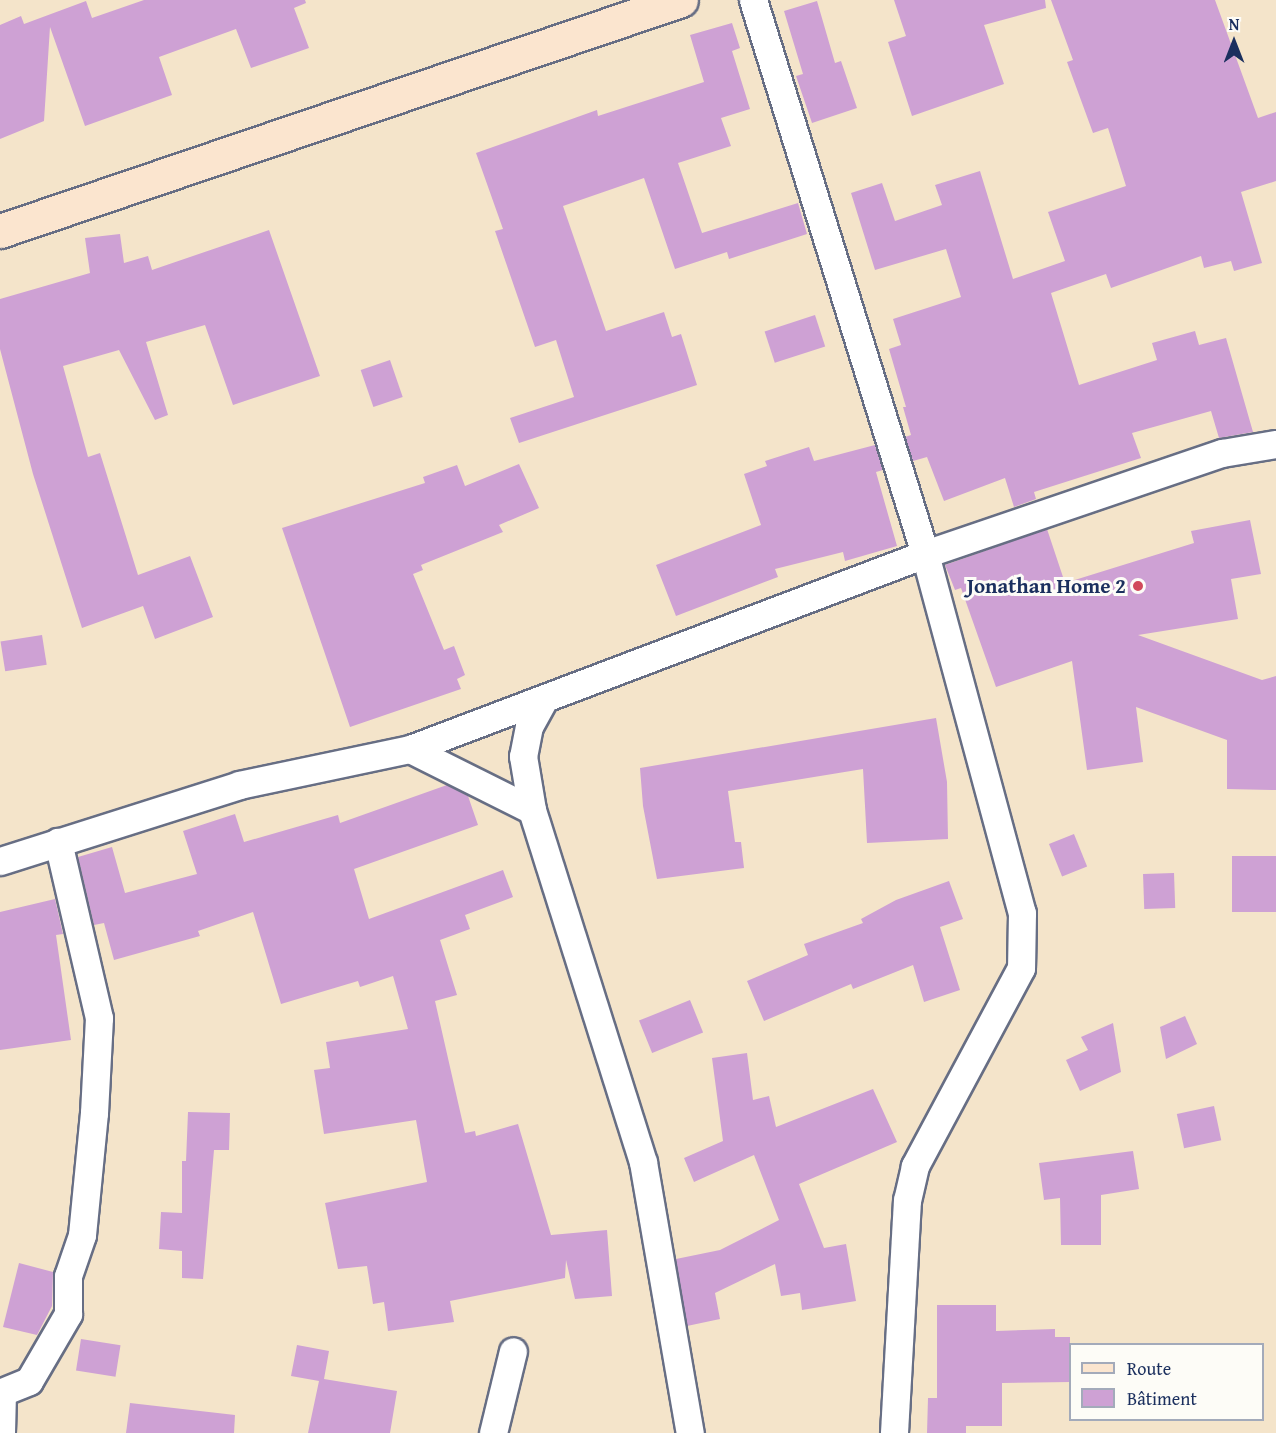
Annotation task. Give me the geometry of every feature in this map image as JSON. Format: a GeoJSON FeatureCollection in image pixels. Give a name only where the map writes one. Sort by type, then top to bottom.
{"type":"FeatureCollection","features":[{"type":"Feature","properties":{"kind":"street"},"geometry":{"type":"LineString","coordinates":[[0,231],[681,0]]}},
{"type":"Feature","properties":{"kind":"street"},"geometry":{"type":"LineString","coordinates":[[753,0],[925,554],[1022,913],[1024,939],[1021,968],[915,1166],[908,1200],[894,1433]]}},
{"type":"Feature","properties":{"kind":"street"},"geometry":{"type":"LineString","coordinates":[[0,861],[239,784],[410,749],[543,701],[925,554],[1222,453],[1276,444]]}},
{"type":"Feature","properties":{"kind":"street"},"geometry":{"type":"LineString","coordinates":[[543,701],[529,726],[523,756],[532,810],[643,1162],[690,1433]]}},
{"type":"Feature","properties":{"kind":"street"},"geometry":{"type":"LineString","coordinates":[[410,749],[532,810]]}},
{"type":"Feature","properties":{"kind":"street"},"geometry":{"type":"LineString","coordinates":[[1,1433],[2,1392],[29,1382],[68,1314],[68,1276],[82,1235],[91,1146],[99,1018],[58,842]]}},
{"type":"Feature","properties":{"kind":"street"},"geometry":{"type":"LineString","coordinates":[[493,1433],[513,1351]]}},
{"type":"Feature","properties":{"kind":"building"},"geometry":{"type":"Polygon","coordinates":[[[144,0],[305,0],[306,3],[294,8],[309,48],[251,68],[236,29],[159,57],[172,95],[85,126],[50,27],[44,121],[0,139],[0,25],[21,16],[24,24],[86,1],[92,18],[144,0]]]}},
{"type":"Feature","properties":{"kind":"building"},"geometry":{"type":"Polygon","coordinates":[[[894,0],[1045,0],[1046,8],[984,25],[1004,84],[912,116],[888,42],[906,36],[894,0]]]}},
{"type":"Feature","properties":{"kind":"building"},"geometry":{"type":"Polygon","coordinates":[[[1051,0],[1215,0],[1258,118],[1276,112],[1276,181],[1241,192],[1262,263],[1234,271],[1231,261],[1204,268],[1201,256],[1111,288],[1106,274],[1051,293],[1079,385],[1157,360],[1152,343],[1195,331],[1199,345],[1226,338],[1253,432],[1219,438],[1211,411],[1132,433],[1141,458],[1034,492],[1036,499],[1014,507],[1005,478],[944,501],[927,457],[913,461],[905,437],[911,435],[903,407],[906,407],[889,349],[901,345],[893,319],[961,297],[946,249],[875,270],[851,193],[882,183],[895,221],[942,205],[935,185],[980,171],[1013,279],[1065,261],[1048,212],[1126,186],[1108,128],[1093,133],[1067,62],[1073,60],[1051,0]]]}},
{"type":"Feature","properties":{"kind":"building"},"geometry":{"type":"Polygon","coordinates":[[[817,1],[835,63],[841,61],[857,108],[812,123],[796,76],[803,74],[784,11],[817,1]]]}},
{"type":"Feature","properties":{"kind":"building"},"geometry":{"type":"Polygon","coordinates":[[[732,23],[740,48],[732,51],[750,109],[721,118],[731,146],[678,163],[702,233],[798,203],[807,234],[729,259],[727,252],[675,269],[644,178],[563,206],[606,331],[664,312],[672,337],[681,334],[697,385],[519,443],[510,418],[574,397],[556,340],[535,347],[495,231],[503,229],[476,153],[597,110],[598,116],[704,82],[690,35],[732,23]]]}},
{"type":"Feature","properties":{"kind":"building"},"geometry":{"type":"Polygon","coordinates":[[[269,230],[320,376],[233,405],[205,325],[146,342],[168,415],[155,420],[119,350],[63,366],[88,457],[100,453],[138,575],[190,556],[213,617],[155,639],[143,606],[82,628],[33,474],[0,349],[0,299],[90,273],[85,238],[120,234],[124,263],[148,256],[152,270],[269,230]]]}},
{"type":"Feature","properties":{"kind":"building"},"geometry":{"type":"Polygon","coordinates":[[[815,315],[825,346],[775,363],[765,331],[815,315]]]}},
{"type":"Feature","properties":{"kind":"building"},"geometry":{"type":"Polygon","coordinates":[[[390,360],[403,397],[373,407],[361,370],[390,360]]]}},
{"type":"Feature","properties":{"kind":"building"},"geometry":{"type":"Polygon","coordinates":[[[875,445],[883,470],[876,472],[897,546],[845,561],[843,552],[775,569],[778,577],[676,616],[656,565],[761,525],[744,474],[767,466],[765,461],[809,447],[814,461],[875,445]]]}},
{"type":"Feature","properties":{"kind":"building"},"geometry":{"type":"Polygon","coordinates":[[[519,464],[539,508],[499,525],[503,532],[421,565],[423,570],[413,574],[444,650],[454,646],[465,675],[457,679],[461,689],[350,727],[282,528],[425,483],[423,477],[457,465],[465,486],[519,464]]]}},
{"type":"Feature","properties":{"kind":"building"},"geometry":{"type":"Polygon","coordinates":[[[1250,520],[1261,574],[1231,579],[1238,619],[1138,635],[1262,680],[1276,676],[1276,790],[1227,789],[1227,740],[1136,707],[1143,762],[1087,770],[1072,661],[996,687],[961,588],[955,590],[945,565],[1047,529],[1065,583],[1194,543],[1191,531],[1250,520]]]}},
{"type":"Feature","properties":{"kind":"building"},"geometry":{"type":"Polygon","coordinates":[[[42,635],[47,665],[5,671],[1,642],[42,635]]]}},
{"type":"Feature","properties":{"kind":"building"},"geometry":{"type":"Polygon","coordinates":[[[936,718],[947,782],[948,839],[867,843],[863,769],[728,791],[735,842],[741,842],[744,868],[657,879],[643,806],[640,768],[936,718]]]}},
{"type":"Feature","properties":{"kind":"building"},"geometry":{"type":"Polygon","coordinates":[[[447,785],[468,796],[478,825],[354,869],[369,919],[503,870],[513,897],[465,915],[470,929],[440,940],[457,995],[435,1001],[465,1133],[475,1131],[476,1136],[518,1124],[551,1235],[607,1230],[612,1296],[575,1299],[566,1260],[565,1278],[450,1301],[454,1322],[388,1331],[384,1302],[373,1304],[367,1266],[338,1269],[325,1203],[427,1182],[416,1120],[324,1134],[314,1070],[330,1068],[326,1042],[408,1029],[393,976],[360,987],[358,981],[281,1004],[253,912],[198,931],[200,936],[114,960],[104,923],[94,925],[78,857],[112,847],[125,893],[197,874],[183,831],[235,814],[244,842],[338,815],[340,823],[447,785]]]}},
{"type":"Feature","properties":{"kind":"building"},"geometry":{"type":"Polygon","coordinates":[[[1074,834],[1087,866],[1062,877],[1049,844],[1074,834]]]}},
{"type":"Feature","properties":{"kind":"building"},"geometry":{"type":"Polygon","coordinates":[[[1232,856],[1276,856],[1276,912],[1232,912],[1232,856]]]}},
{"type":"Feature","properties":{"kind":"building"},"geometry":{"type":"Polygon","coordinates":[[[1174,873],[1175,908],[1144,909],[1143,874],[1174,873]]]}},
{"type":"Feature","properties":{"kind":"building"},"geometry":{"type":"Polygon","coordinates":[[[949,881],[963,919],[940,927],[960,990],[924,1002],[913,965],[853,989],[851,984],[764,1021],[747,981],[808,955],[804,944],[863,923],[861,919],[896,900],[949,881]]]}},
{"type":"Feature","properties":{"kind":"building"},"geometry":{"type":"Polygon","coordinates":[[[55,899],[63,934],[56,935],[71,1040],[0,1050],[0,912],[55,899]]]}},
{"type":"Feature","properties":{"kind":"building"},"geometry":{"type":"Polygon","coordinates":[[[690,1000],[703,1032],[652,1053],[639,1021],[690,1000]]]}},
{"type":"Feature","properties":{"kind":"building"},"geometry":{"type":"Polygon","coordinates":[[[1185,1016],[1197,1044],[1166,1059],[1160,1027],[1185,1016]]]}},
{"type":"Feature","properties":{"kind":"building"},"geometry":{"type":"Polygon","coordinates":[[[1113,1023],[1121,1072],[1080,1091],[1066,1060],[1088,1050],[1081,1037],[1113,1023]]]}},
{"type":"Feature","properties":{"kind":"building"},"geometry":{"type":"Polygon","coordinates":[[[747,1053],[753,1100],[769,1096],[776,1127],[873,1089],[897,1142],[799,1184],[824,1248],[846,1244],[856,1301],[802,1310],[800,1293],[781,1296],[775,1264],[715,1293],[720,1319],[687,1326],[676,1259],[720,1250],[779,1220],[754,1155],[694,1182],[684,1158],[723,1141],[712,1058],[747,1053]]]}},
{"type":"Feature","properties":{"kind":"building"},"geometry":{"type":"Polygon","coordinates":[[[1214,1106],[1221,1140],[1184,1148],[1177,1114],[1214,1106]]]}},
{"type":"Feature","properties":{"kind":"building"},"geometry":{"type":"Polygon","coordinates":[[[188,1112],[230,1113],[229,1150],[214,1150],[203,1279],[182,1278],[182,1251],[159,1249],[161,1212],[182,1213],[182,1161],[186,1161],[188,1112]]]}},
{"type":"Feature","properties":{"kind":"building"},"geometry":{"type":"Polygon","coordinates":[[[1133,1151],[1139,1189],[1101,1195],[1101,1245],[1061,1245],[1060,1198],[1044,1200],[1039,1163],[1133,1151]]]}},
{"type":"Feature","properties":{"kind":"building"},"geometry":{"type":"Polygon","coordinates":[[[19,1263],[53,1272],[52,1306],[37,1335],[3,1327],[19,1263]]]}},
{"type":"Feature","properties":{"kind":"building"},"geometry":{"type":"Polygon","coordinates":[[[937,1305],[996,1305],[996,1331],[1055,1329],[1055,1337],[1070,1337],[1069,1382],[1002,1383],[1002,1426],[966,1426],[966,1433],[927,1433],[928,1398],[937,1398],[937,1305]]]}},
{"type":"Feature","properties":{"kind":"building"},"geometry":{"type":"Polygon","coordinates":[[[81,1339],[121,1345],[116,1377],[76,1371],[81,1339]]]}},
{"type":"Feature","properties":{"kind":"building"},"geometry":{"type":"Polygon","coordinates":[[[297,1345],[329,1351],[324,1379],[397,1391],[390,1433],[308,1433],[319,1381],[291,1376],[297,1345]]]}},
{"type":"Feature","properties":{"kind":"building"},"geometry":{"type":"Polygon","coordinates":[[[130,1403],[235,1415],[234,1433],[126,1433],[130,1403]]]}},
{"type":"Feature","properties":{"kind":"place","name":"Jonathan Home 2"},"geometry":{"type":"Point","coordinates":[1138,586]}}]}
